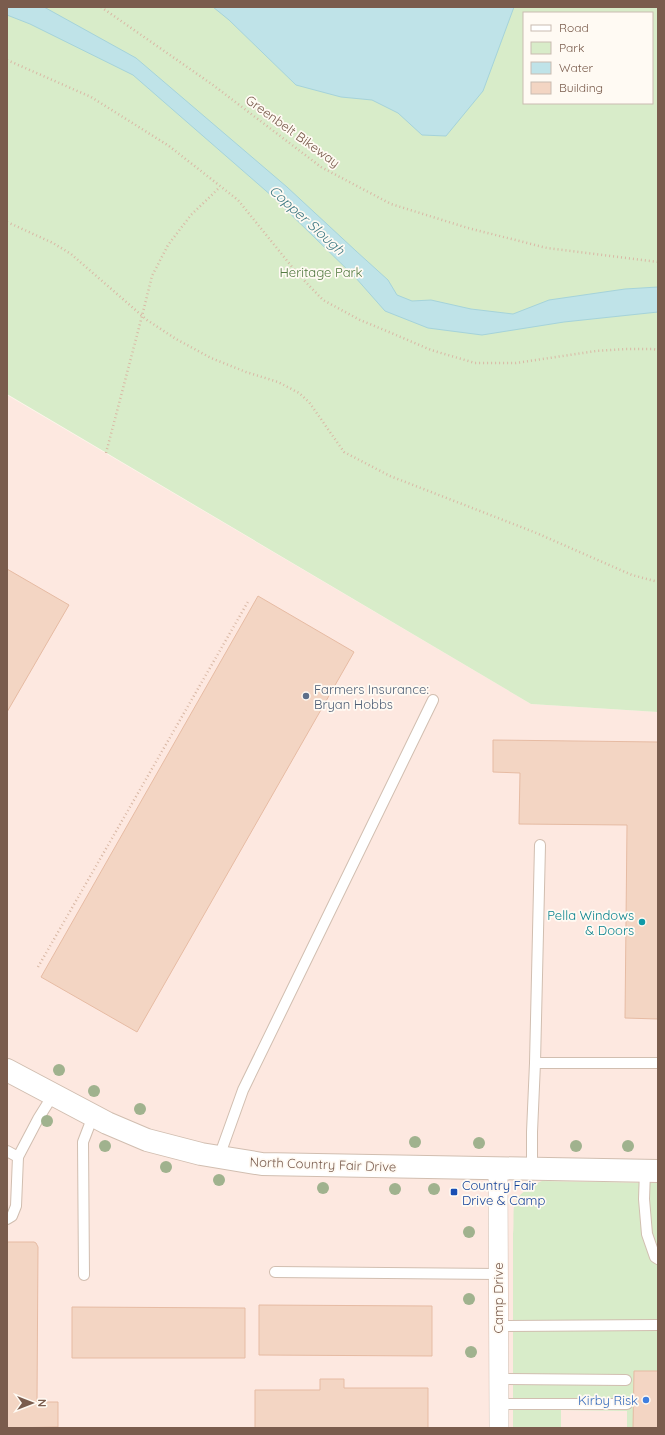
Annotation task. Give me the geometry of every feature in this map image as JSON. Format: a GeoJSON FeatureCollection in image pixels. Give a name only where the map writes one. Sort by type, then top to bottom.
{"type":"FeatureCollection","features":[{"type":"Feature","properties":{"kind":"street","name":"North Country Fair Drive"},"geometry":{"type":"LineString","coordinates":[[7,1070],[107,1123],[147,1140],[201,1154],[262,1164],[651,1171]]}},
{"type":"Feature","properties":{"kind":"street","name":"Camp Drive"},"geometry":{"type":"LineString","coordinates":[[498,1168],[499,1428]]}},
{"type":"Feature","properties":{"kind":"lane"},"geometry":{"type":"LineString","coordinates":[[219,1157],[243,1090],[433,700]]}},
{"type":"Feature","properties":{"kind":"lane"},"geometry":{"type":"LineString","coordinates":[[532,1169],[540,845]]}},
{"type":"Feature","properties":{"kind":"lane"},"geometry":{"type":"LineString","coordinates":[[535,1063],[658,1063]]}},
{"type":"Feature","properties":{"kind":"lane"},"geometry":{"type":"LineString","coordinates":[[7,1219],[12,1216],[16,1206],[18,1157],[38,1119],[53,1095]]}},
{"type":"Feature","properties":{"kind":"lane"},"geometry":{"type":"LineString","coordinates":[[84,1275],[83,1142],[93,1116]]}},
{"type":"Feature","properties":{"kind":"lane"},"geometry":{"type":"LineString","coordinates":[[7,1151],[18,1157]]}},
{"type":"Feature","properties":{"kind":"lane"},"geometry":{"type":"LineString","coordinates":[[651,1171],[644,1199],[647,1234],[655,1257],[658,1259]]}},
{"type":"Feature","properties":{"kind":"lane"},"geometry":{"type":"LineString","coordinates":[[275,1272],[498,1274]]}},
{"type":"Feature","properties":{"kind":"lane"},"geometry":{"type":"LineString","coordinates":[[498,1326],[658,1326]]}},
{"type":"Feature","properties":{"kind":"lane"},"geometry":{"type":"LineString","coordinates":[[498,1379],[626,1380]]}},
{"type":"Feature","properties":{"kind":"lane"},"geometry":{"type":"LineString","coordinates":[[498,1404],[627,1404]]}},
{"type":"Feature","properties":{"kind":"path","name":"Greenbelt Bikeway"},"geometry":{"type":"LineString","coordinates":[[101,7],[212,85],[321,167],[391,204],[468,228],[547,248],[658,262]]}},
{"type":"Feature","properties":{"kind":"path"},"geometry":{"type":"LineString","coordinates":[[7,60],[90,97],[169,146],[238,200],[296,273],[323,300],[360,320],[431,350],[475,363],[516,363],[596,351],[626,349],[658,350]]}},
{"type":"Feature","properties":{"kind":"path"},"geometry":{"type":"LineString","coordinates":[[106,453],[152,276],[168,245],[191,215],[220,186]]}},
{"type":"Feature","properties":{"kind":"path"},"geometry":{"type":"LineString","coordinates":[[7,222],[53,243],[71,254],[142,316],[176,339],[211,358],[246,372],[278,382],[299,393],[309,402],[344,452],[390,476],[534,532],[632,574],[658,582]]}},
{"type":"Feature","properties":{"kind":"path"},"geometry":{"type":"LineString","coordinates":[[38,967],[249,600]]}},
{"type":"Feature","properties":{"kind":"shaded area"},"geometry":{"type":"Polygon","coordinates":[[[7,395],[531,704],[658,712],[658,1428],[7,1428],[7,395]]]}},
{"type":"Feature","properties":{"kind":"green space","name":"Heritage Park"},"geometry":{"type":"Polygon","coordinates":[[[7,7],[658,7],[658,712],[531,704],[7,394],[7,7]]]}},
{"type":"Feature","properties":{"kind":"green space"},"geometry":{"type":"Polygon","coordinates":[[[542,1181],[658,1183],[658,1428],[627,1428],[627,1411],[561,1410],[561,1428],[513,1428],[514,1206],[522,1194],[542,1181]]]}},
{"type":"Feature","properties":{"kind":"water","name":"Copper Slough"},"geometry":{"type":"Polygon","coordinates":[[[7,7],[44,7],[136,58],[287,187],[388,280],[397,295],[412,301],[431,300],[471,309],[513,314],[549,300],[625,289],[658,287],[658,312],[564,322],[482,335],[428,328],[385,311],[355,277],[273,197],[133,75],[30,24],[7,15],[7,7]]]}},
{"type":"Feature","properties":{"kind":"water"},"geometry":{"type":"Polygon","coordinates":[[[213,7],[514,7],[483,91],[446,136],[422,135],[398,113],[372,100],[341,97],[296,85],[229,20],[213,7]]]}},
{"type":"Feature","properties":{"kind":"building"},"geometry":{"type":"Polygon","coordinates":[[[7,569],[69,605],[7,712],[7,569]]]}},
{"type":"Feature","properties":{"kind":"building"},"geometry":{"type":"Polygon","coordinates":[[[258,596],[354,652],[137,1032],[41,977],[258,596]]]}},
{"type":"Feature","properties":{"kind":"building","name":"Pella Windows & Doors"},"geometry":{"type":"Polygon","coordinates":[[[493,740],[658,742],[658,1019],[625,1018],[627,825],[519,824],[520,773],[493,772],[493,740]]]}},
{"type":"Feature","properties":{"kind":"building"},"geometry":{"type":"Polygon","coordinates":[[[7,1242],[34,1242],[38,1247],[37,1402],[58,1402],[58,1427],[7,1428],[7,1242]]]}},
{"type":"Feature","properties":{"kind":"building"},"geometry":{"type":"Polygon","coordinates":[[[259,1305],[432,1306],[432,1356],[259,1355],[259,1305]]]}},
{"type":"Feature","properties":{"kind":"building"},"geometry":{"type":"Polygon","coordinates":[[[72,1307],[245,1308],[245,1358],[72,1358],[72,1307]]]}},
{"type":"Feature","properties":{"kind":"building","name":"Kirby Risk"},"geometry":{"type":"Polygon","coordinates":[[[634,1371],[658,1371],[658,1428],[633,1428],[634,1371]]]}},
{"type":"Feature","properties":{"kind":"building"},"geometry":{"type":"Polygon","coordinates":[[[320,1379],[344,1379],[344,1388],[428,1388],[428,1428],[255,1428],[255,1390],[320,1390],[320,1379]]]}},
{"type":"Feature","properties":{"kind":"place","name":"Farmers Insurance: Bryan Hobbs"},"geometry":{"type":"Point","coordinates":[306,696]}},
{"type":"Feature","properties":{"kind":"place","name":"Pella Windows & Doors"},"geometry":{"type":"Point","coordinates":[642,922]}},
{"type":"Feature","properties":{"kind":"place","name":"Country Fair Drive & Camp"},"geometry":{"type":"Point","coordinates":[454,1192]}},
{"type":"Feature","properties":{"kind":"place","name":"Kirby Risk"},"geometry":{"type":"Point","coordinates":[646,1400]}}]}
